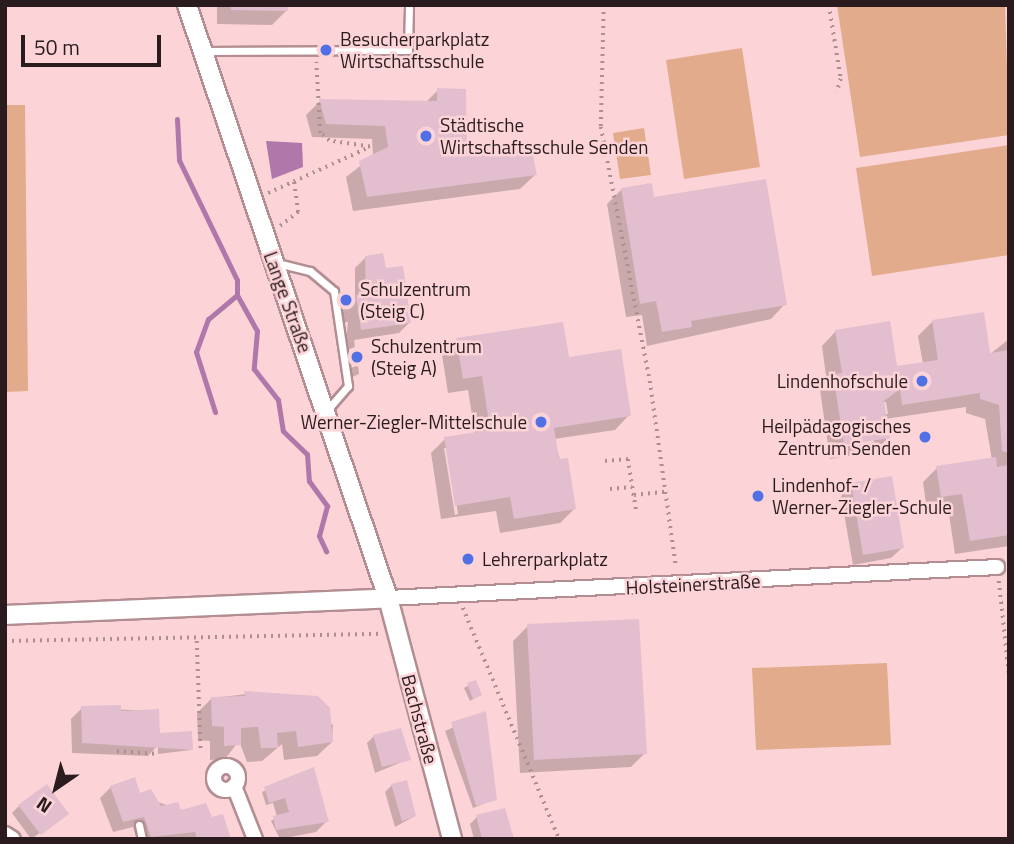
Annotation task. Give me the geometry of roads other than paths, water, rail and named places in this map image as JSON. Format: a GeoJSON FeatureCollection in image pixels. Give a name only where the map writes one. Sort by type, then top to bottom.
{"type":"FeatureCollection","features":[{"type":"Feature","properties":{"kind":"street","name":"Lange Straße"},"geometry":{"type":"LineString","coordinates":[[187,5],[250,201],[327,410],[388,598]]}},
{"type":"Feature","properties":{"kind":"street","name":"Holsteinerstraße"},"geometry":{"type":"LineString","coordinates":[[388,598],[998,567]]}},
{"type":"Feature","properties":{"kind":"street"},"geometry":{"type":"LineString","coordinates":[[5,615],[388,598]]}},
{"type":"Feature","properties":{"kind":"street","name":"Bachstraße"},"geometry":{"type":"LineString","coordinates":[[388,598],[452,839]]}},
{"type":"Feature","properties":{"kind":"street"},"geometry":{"type":"LineString","coordinates":[[234,786],[255,839]]}},
{"type":"Feature","properties":{"kind":"street"},"geometry":{"type":"LineString","coordinates":[[5,834],[13,839]]}},
{"type":"Feature","properties":{"kind":"lane"},"geometry":{"type":"LineString","coordinates":[[202,51],[408,50],[410,5]]}},
{"type":"Feature","properties":{"kind":"lane"},"geometry":{"type":"LineString","coordinates":[[273,262],[310,271],[334,291],[348,386],[327,410]]}},
{"type":"Feature","properties":{"kind":"lane"},"geometry":{"type":"LineString","coordinates":[[139,825],[142,839]]}},
{"type":"Feature","properties":{"kind":"waterway"},"geometry":{"type":"LineString","coordinates":[[177,119],[179,160],[237,280],[237,295],[208,319],[196,352],[215,412]]}},
{"type":"Feature","properties":{"kind":"waterway"},"geometry":{"type":"LineString","coordinates":[[237,295],[257,331],[254,369],[278,400],[283,431],[307,454],[309,481],[327,506],[319,536],[326,551]]}},
{"type":"Feature","properties":{"kind":"place","name":"Besucherparkplatz Wirtschaftsschule"},"geometry":{"type":"Point","coordinates":[326,50]}},
{"type":"Feature","properties":{"kind":"place","name":"Städtische Wirtschaftsschule Senden"},"geometry":{"type":"Point","coordinates":[426,136]}},
{"type":"Feature","properties":{"kind":"place","name":"Schulzentrum (Steig C)"},"geometry":{"type":"Point","coordinates":[346,300]}},
{"type":"Feature","properties":{"kind":"place","name":"Schulzentrum (Steig A)"},"geometry":{"type":"Point","coordinates":[357,357]}},
{"type":"Feature","properties":{"kind":"place","name":"Lindenhofschule"},"geometry":{"type":"Point","coordinates":[922,381]}},
{"type":"Feature","properties":{"kind":"place","name":"Werner-Ziegler-Mittelschule"},"geometry":{"type":"Point","coordinates":[541,422]}},
{"type":"Feature","properties":{"kind":"place","name":"Heilpädagogisches Zentrum Senden"},"geometry":{"type":"Point","coordinates":[925,437]}},
{"type":"Feature","properties":{"kind":"place","name":"Lindenhof- / Werner-Ziegler-Schule"},"geometry":{"type":"Point","coordinates":[758,496]}},
{"type":"Feature","properties":{"kind":"place","name":"Lehrerparkplatz"},"geometry":{"type":"Point","coordinates":[468,559]}}]}
